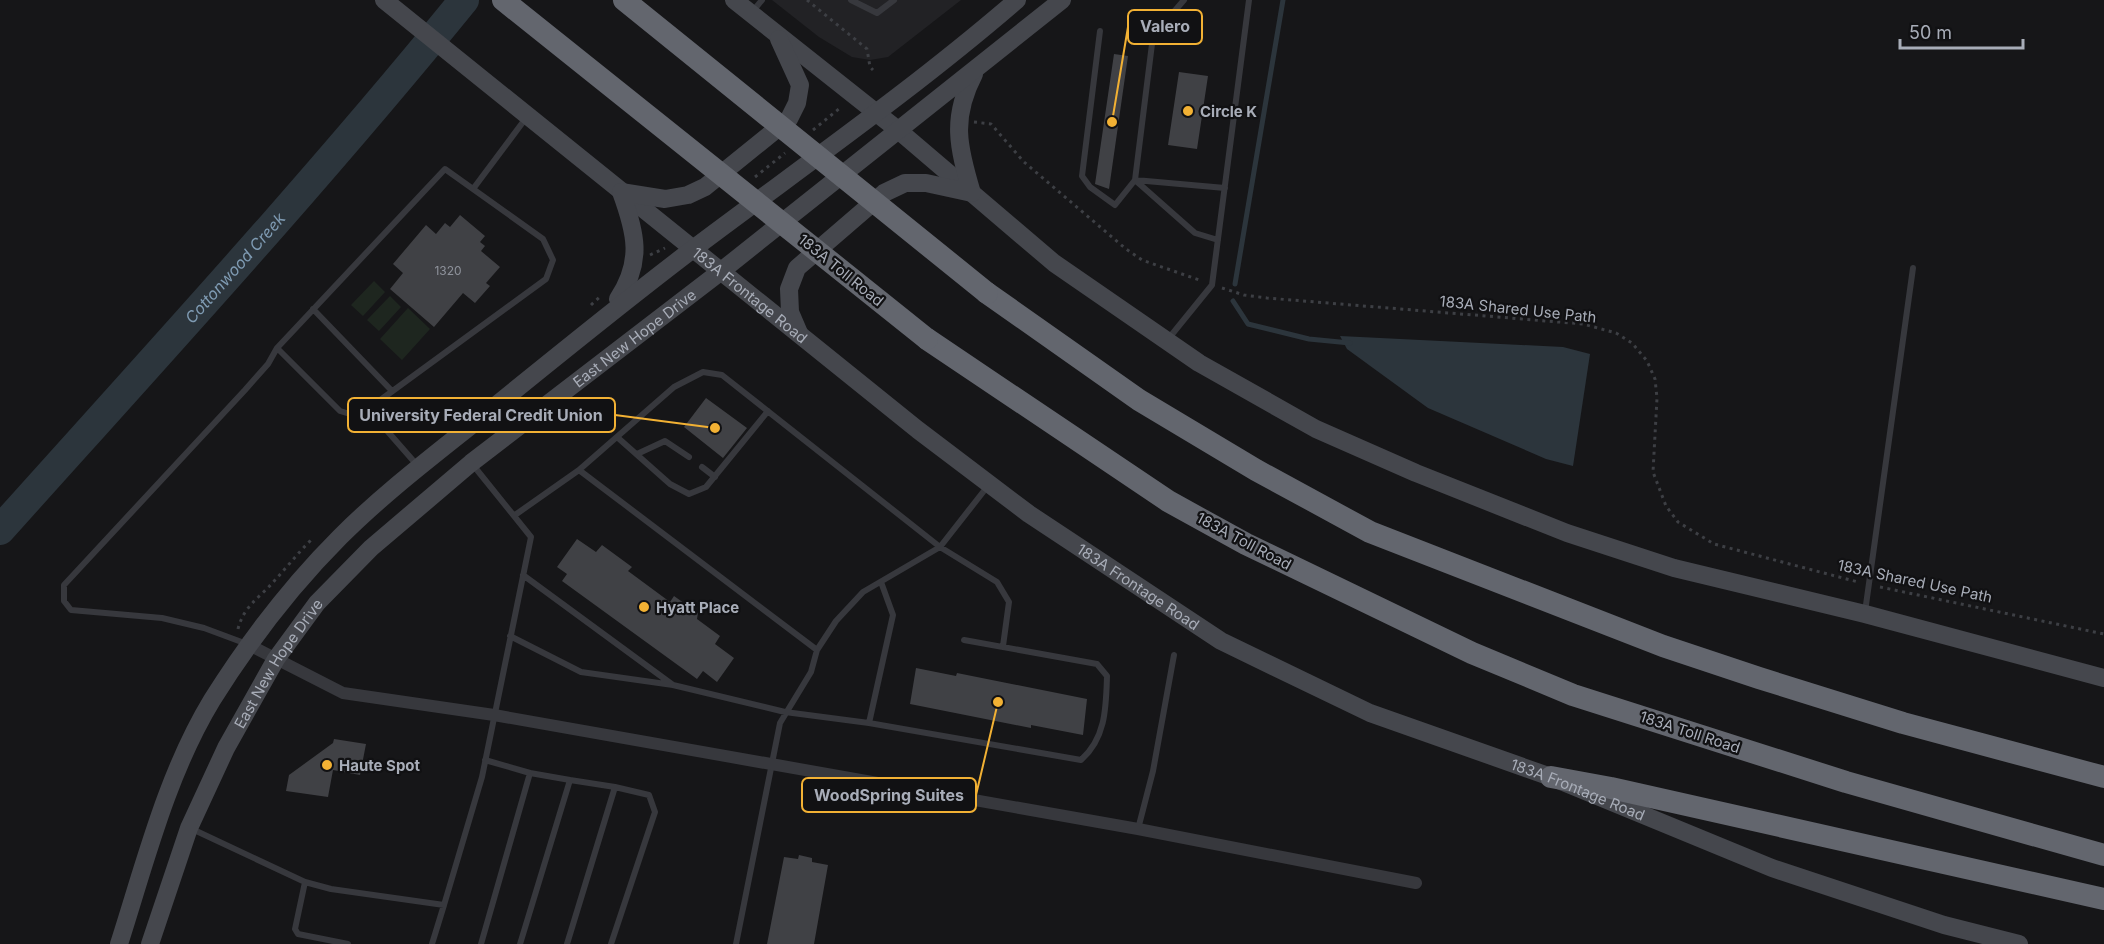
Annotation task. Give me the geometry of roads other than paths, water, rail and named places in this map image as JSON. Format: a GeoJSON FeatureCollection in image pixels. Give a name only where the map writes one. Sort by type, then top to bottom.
{"type":"FeatureCollection","features":[{"type":"Feature","properties":{"kind":"highway","name":"183A Toll Road"},"geometry":{"type":"LineString","coordinates":[[503,0],[927,339],[1168,501],[1246,544],[1472,653],[1573,695],[1846,782],[2104,855]]}},
{"type":"Feature","properties":{"kind":"highway"},"geometry":{"type":"LineString","coordinates":[[624,0],[987,293],[1139,400],[1256,470],[1370,532],[1663,646],[1903,723],[2104,777]]}},
{"type":"Feature","properties":{"kind":"highway"},"geometry":{"type":"LineString","coordinates":[[1551,777],[1611,788],[2104,899]]}},
{"type":"Feature","properties":{"kind":"main road","name":"183A Frontage Road"},"geometry":{"type":"LineString","coordinates":[[384,0],[801,338],[989,484],[1029,514],[1221,641],[1370,713],[1551,777],[1772,868],[1944,925],[2019,944]]}},
{"type":"Feature","properties":{"kind":"main road"},"geometry":{"type":"LineString","coordinates":[[609,312],[630,281],[635,252],[632,223],[621,192],[665,199],[688,195],[705,187],[789,119],[797,103],[800,85],[777,34],[757,7],[734,0]]}},
{"type":"Feature","properties":{"kind":"main road","name":"East New Hope Drive"},"geometry":{"type":"LineString","coordinates":[[119,944],[160,817],[180,767],[210,704],[249,645],[290,590],[341,536],[609,312],[876,113],[1017,0]]}},
{"type":"Feature","properties":{"kind":"main road","name":"East New Hope Drive"},"geometry":{"type":"LineString","coordinates":[[150,944],[189,828],[226,748],[276,659],[316,603],[371,548],[471,463],[720,272],[1062,0]]}},
{"type":"Feature","properties":{"kind":"main road"},"geometry":{"type":"LineString","coordinates":[[777,34],[898,130],[1054,263],[1199,363],[1316,429],[1536,521],[1674,568],[1865,614],[2104,678]]}},
{"type":"Feature","properties":{"kind":"main road"},"geometry":{"type":"LineString","coordinates":[[972,193],[961,157],[958,129],[962,102],[977,69]]}},
{"type":"Feature","properties":{"kind":"main road"},"geometry":{"type":"LineString","coordinates":[[801,338],[790,312],[789,289],[797,268],[884,193],[905,183],[926,183],[972,193]]}},
{"type":"Feature","properties":{"kind":"street"},"geometry":{"type":"LineString","coordinates":[[249,645],[343,693],[494,715],[1138,829],[1416,883]]}},
{"type":"Feature","properties":{"kind":"lane"},"geometry":{"type":"LineString","coordinates":[[851,0],[877,13],[894,0]]}},
{"type":"Feature","properties":{"kind":"lane"},"geometry":{"type":"LineString","coordinates":[[1100,31],[1082,176],[1090,187],[1115,205],[1135,180],[1153,36],[1184,0]]}},
{"type":"Feature","properties":{"kind":"lane"},"geometry":{"type":"LineString","coordinates":[[1167,341],[1212,285],[1249,0]]}},
{"type":"Feature","properties":{"kind":"lane"},"geometry":{"type":"LineString","coordinates":[[473,189],[528,115]]}},
{"type":"Feature","properties":{"kind":"lane"},"geometry":{"type":"LineString","coordinates":[[249,645],[204,628],[162,618],[71,610],[64,601],[64,585],[245,390],[268,364],[277,348],[445,169],[543,239],[553,260],[546,279],[368,409],[350,414],[340,411],[277,348]]}},
{"type":"Feature","properties":{"kind":"lane"},"geometry":{"type":"LineString","coordinates":[[1135,180],[1225,188]]}},
{"type":"Feature","properties":{"kind":"lane"},"geometry":{"type":"LineString","coordinates":[[1135,180],[1196,233],[1218,240]]}},
{"type":"Feature","properties":{"kind":"lane"},"geometry":{"type":"LineString","coordinates":[[1865,614],[1913,268]]}},
{"type":"Feature","properties":{"kind":"lane"},"geometry":{"type":"LineString","coordinates":[[313,309],[392,391]]}},
{"type":"Feature","properties":{"kind":"lane"},"geometry":{"type":"LineString","coordinates":[[515,515],[579,470],[674,387],[703,372],[722,375],[940,547],[997,582],[1009,602],[1003,646]]}},
{"type":"Feature","properties":{"kind":"lane"},"geometry":{"type":"LineString","coordinates":[[368,409],[420,468]]}},
{"type":"Feature","properties":{"kind":"lane"},"geometry":{"type":"LineString","coordinates":[[617,437],[670,484],[689,494],[706,487],[768,411]]}},
{"type":"Feature","properties":{"kind":"lane"},"geometry":{"type":"LineString","coordinates":[[637,454],[665,441],[689,457]]}},
{"type":"Feature","properties":{"kind":"lane"},"geometry":{"type":"LineString","coordinates":[[432,944],[485,760],[531,537],[471,463]]}},
{"type":"Feature","properties":{"kind":"lane"},"geometry":{"type":"LineString","coordinates":[[702,467],[715,477]]}},
{"type":"Feature","properties":{"kind":"lane"},"geometry":{"type":"LineString","coordinates":[[579,470],[818,650]]}},
{"type":"Feature","properties":{"kind":"lane"},"geometry":{"type":"LineString","coordinates":[[735,944],[769,765],[785,712],[811,672],[818,650],[836,621],[863,592],[940,547],[989,484]]}},
{"type":"Feature","properties":{"kind":"lane"},"geometry":{"type":"LineString","coordinates":[[523,575],[673,685]]}},
{"type":"Feature","properties":{"kind":"lane"},"geometry":{"type":"LineString","coordinates":[[869,723],[893,615],[881,582]]}},
{"type":"Feature","properties":{"kind":"lane"},"geometry":{"type":"LineString","coordinates":[[510,636],[581,672],[673,685],[785,712],[869,723],[1081,760],[1094,749],[1106,715],[1107,676],[1097,664],[964,640]]}},
{"type":"Feature","properties":{"kind":"lane"},"geometry":{"type":"LineString","coordinates":[[1138,829],[1153,771],[1174,655]]}},
{"type":"Feature","properties":{"kind":"lane"},"geometry":{"type":"LineString","coordinates":[[485,760],[530,773],[649,795],[656,812],[611,944]]}},
{"type":"Feature","properties":{"kind":"lane"},"geometry":{"type":"LineString","coordinates":[[481,944],[530,773]]}},
{"type":"Feature","properties":{"kind":"lane"},"geometry":{"type":"LineString","coordinates":[[520,944],[570,780]]}},
{"type":"Feature","properties":{"kind":"lane"},"geometry":{"type":"LineString","coordinates":[[567,944],[615,787]]}},
{"type":"Feature","properties":{"kind":"lane"},"geometry":{"type":"LineString","coordinates":[[189,828],[305,882],[331,889],[444,905]]}},
{"type":"Feature","properties":{"kind":"lane"},"geometry":{"type":"LineString","coordinates":[[305,882],[295,929],[298,934],[348,944]]}},
{"type":"Feature","properties":{"kind":"waterway","name":"Cottonwood Creek"},"geometry":{"type":"LineString","coordinates":[[0,530],[294,202],[464,0]]}},
{"type":"Feature","properties":{"kind":"waterway"},"geometry":{"type":"LineString","coordinates":[[1235,284],[1283,0]]}},
{"type":"Feature","properties":{"kind":"waterway"},"geometry":{"type":"LineString","coordinates":[[1233,301],[1248,324],[1309,339],[1350,343]]}},
{"type":"Feature","properties":{"kind":"place","name":"Circle K"},"geometry":{"type":"Point","coordinates":[1188,111]}},
{"type":"Feature","properties":{"kind":"place","name":"Valero"},"geometry":{"type":"Point","coordinates":[1112,122]}},
{"type":"Feature","properties":{"kind":"place","name":"University Federal Credit Union"},"geometry":{"type":"Point","coordinates":[715,428]}},
{"type":"Feature","properties":{"kind":"place","name":"Hyatt Place"},"geometry":{"type":"Point","coordinates":[644,607]}},
{"type":"Feature","properties":{"kind":"place","name":"WoodSpring Suites"},"geometry":{"type":"Point","coordinates":[998,702]}},
{"type":"Feature","properties":{"kind":"place","name":"Haute Spot"},"geometry":{"type":"Point","coordinates":[327,765]}}]}
